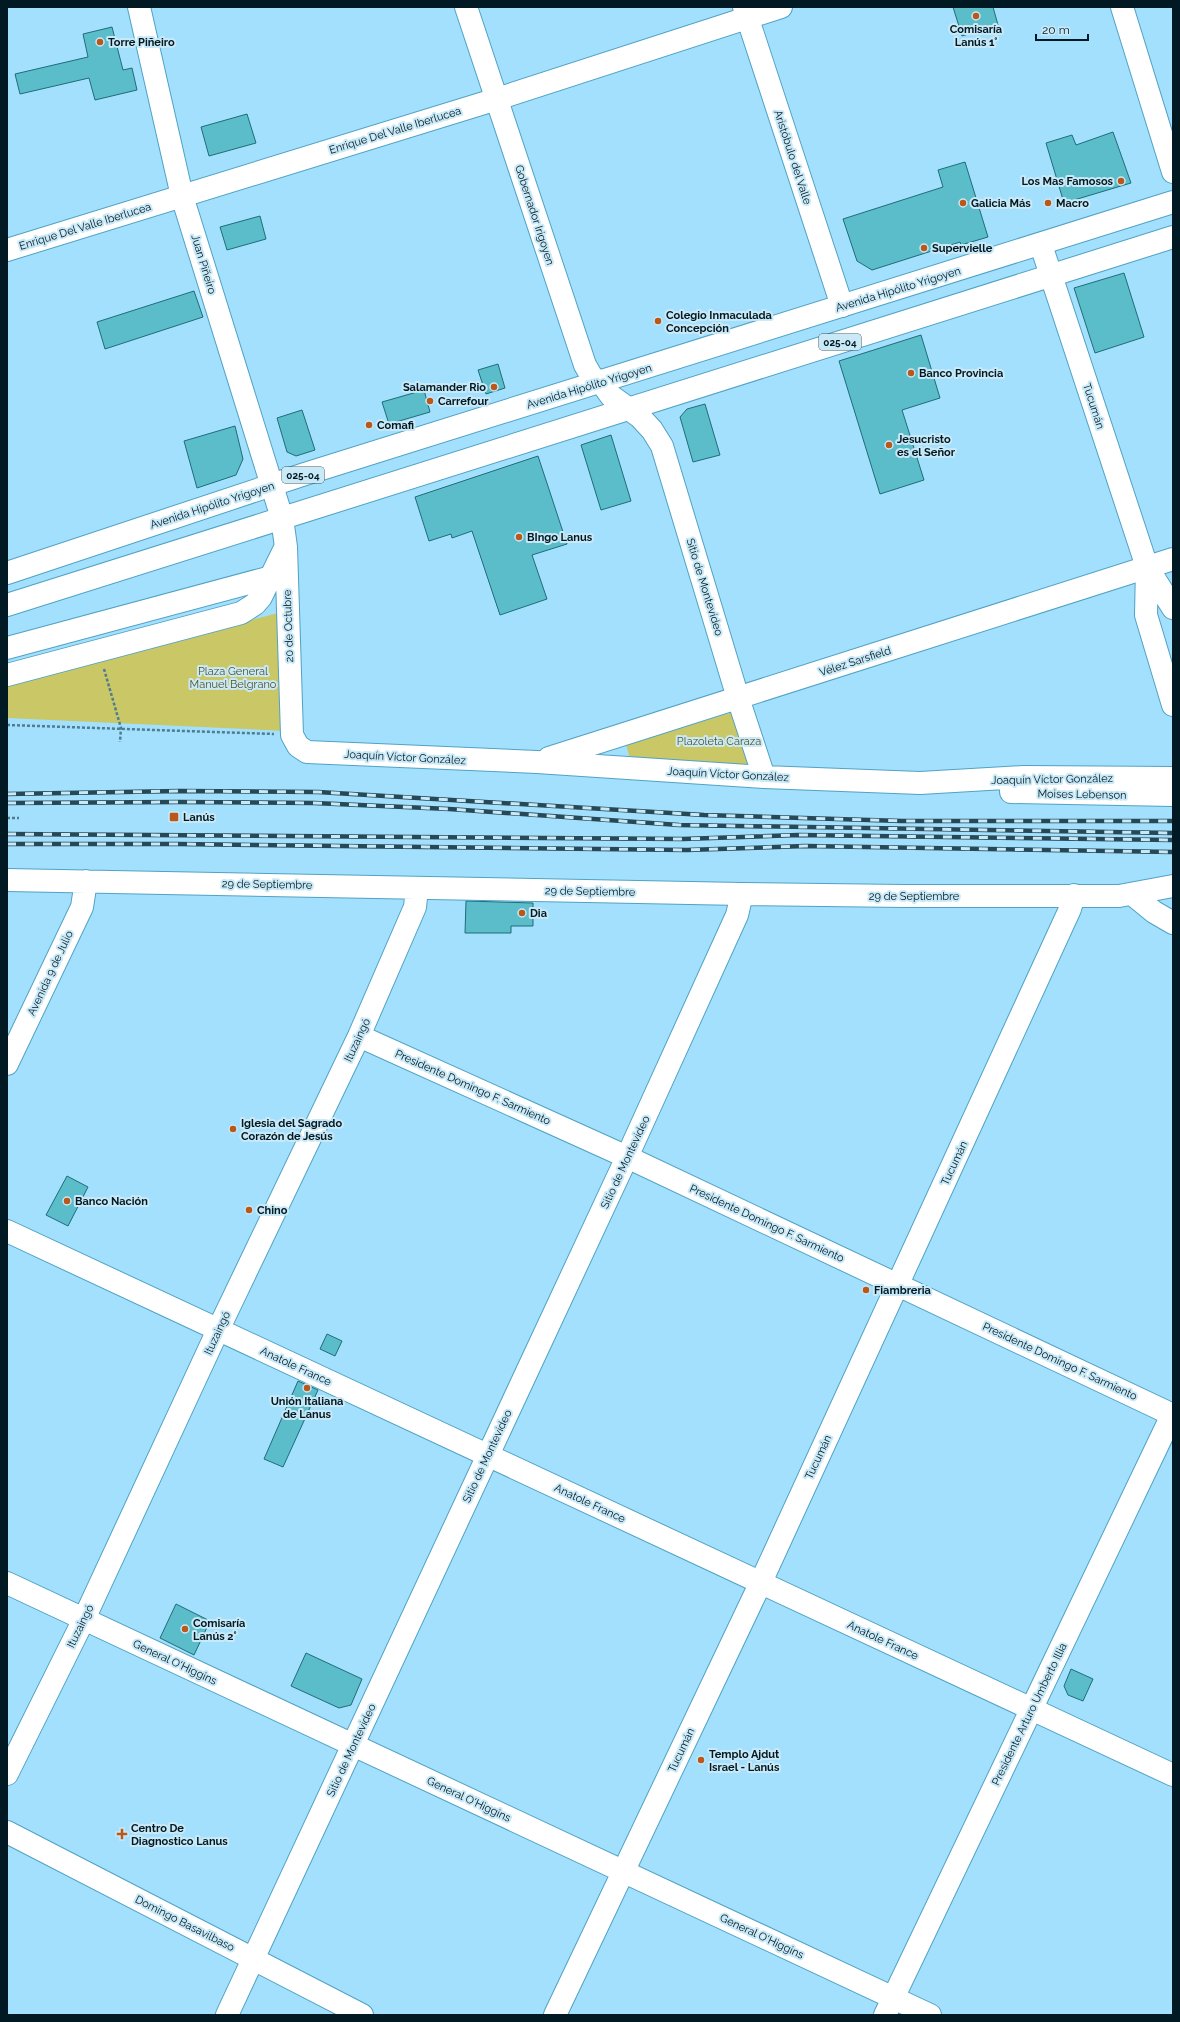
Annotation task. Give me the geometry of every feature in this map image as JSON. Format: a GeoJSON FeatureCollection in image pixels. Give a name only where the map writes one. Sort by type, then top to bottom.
{"type":"FeatureCollection","features":[{"type":"Feature","properties":{"kind":"street","name":"Juan Piñeiro"},"geometry":{"type":"LineString","coordinates":[[139,7],[182,196],[282,518]]}},
{"type":"Feature","properties":{"kind":"street","name":"Gobernador Irigoyen"},"geometry":{"type":"LineString","coordinates":[[466,7],[585,364],[592,377],[601,382],[611,396],[628,407]]}},
{"type":"Feature","properties":{"kind":"street","name":"Enrique Del Valle Iberlucea"},"geometry":{"type":"LineString","coordinates":[[7,250],[497,98],[746,13],[781,7]]}},
{"type":"Feature","properties":{"kind":"street"},"geometry":{"type":"LineString","coordinates":[[1122,7],[1173,172]]}},
{"type":"Feature","properties":{"kind":"street","name":"Aristóbulo del Valle"},"geometry":{"type":"LineString","coordinates":[[746,13],[842,306]]}},
{"type":"Feature","properties":{"kind":"street","name":"Avenida Hipólito Yrigoyen"},"geometry":{"type":"LineString","coordinates":[[7,573],[272,486],[842,306],[1041,245],[1173,202]]}},
{"type":"Feature","properties":{"kind":"street","name":"025-04"},"geometry":{"type":"LineString","coordinates":[[7,605],[628,407],[1051,277],[1173,237]]}},
{"type":"Feature","properties":{"kind":"street","name":"Tucumán"},"geometry":{"type":"LineString","coordinates":[[1041,245],[1147,567],[1173,608]]}},
{"type":"Feature","properties":{"kind":"street","name":"Sitio de Montevideo"},"geometry":{"type":"LineString","coordinates":[[628,407],[652,430],[664,453],[738,698],[764,777]]}},
{"type":"Feature","properties":{"kind":"street","name":"20 de Octubre"},"geometry":{"type":"LineString","coordinates":[[282,518],[286,547],[292,735]]}},
{"type":"Feature","properties":{"kind":"street"},"geometry":{"type":"LineString","coordinates":[[7,675],[241,613],[255,604],[286,547]]}},
{"type":"Feature","properties":{"kind":"street","name":"Vélez Sarsfield"},"geometry":{"type":"LineString","coordinates":[[536,762],[1173,559]]}},
{"type":"Feature","properties":{"kind":"street"},"geometry":{"type":"LineString","coordinates":[[1147,567],[1173,656]]}},
{"type":"Feature","properties":{"kind":"street","name":"Tucumán"},"geometry":{"type":"LineString","coordinates":[[1147,567],[1146,615],[1173,705]]}},
{"type":"Feature","properties":{"kind":"street"},"geometry":{"type":"LineString","coordinates":[[7,648],[271,577]]}},
{"type":"Feature","properties":{"kind":"street","name":"Joaquín Víctor González"},"geometry":{"type":"LineString","coordinates":[[292,735],[298,746],[307,752],[536,762],[764,777],[920,783],[1023,778],[1173,778]]}},
{"type":"Feature","properties":{"kind":"street","name":"Moises Lebenson"},"geometry":{"type":"LineString","coordinates":[[920,783],[982,792],[1173,795]]}},
{"type":"Feature","properties":{"kind":"street","name":"29 de Septiembre"},"geometry":{"type":"LineString","coordinates":[[7,880],[742,894],[1132,894],[1173,886]]}},
{"type":"Feature","properties":{"kind":"street","name":"Avenida 9 de Julio"},"geometry":{"type":"LineString","coordinates":[[7,1064],[82,907],[86,881]]}},
{"type":"Feature","properties":{"kind":"street","name":"Ituzaingó"},"geometry":{"type":"LineString","coordinates":[[7,1774],[84,1619],[218,1330],[359,1036],[414,907],[417,888]]}},
{"type":"Feature","properties":{"kind":"street","name":"Sitio de Montevideo"},"geometry":{"type":"LineString","coordinates":[[227,2015],[487,1455],[628,1157],[737,915],[742,894]]}},
{"type":"Feature","properties":{"kind":"street"},"geometry":{"type":"LineString","coordinates":[[1132,894],[1154,912],[1173,923]]}},
{"type":"Feature","properties":{"kind":"street","name":"Tucumán"},"geometry":{"type":"LineString","coordinates":[[555,2015],[760,1582],[1070,909],[1074,895]]}},
{"type":"Feature","properties":{"kind":"street","name":"Presidente Domingo F. Sarmiento"},"geometry":{"type":"LineString","coordinates":[[359,1036],[628,1157],[1173,1414]]}},
{"type":"Feature","properties":{"kind":"street","name":"Anatole France"},"geometry":{"type":"LineString","coordinates":[[7,1231],[1173,1775]]}},
{"type":"Feature","properties":{"kind":"street","name":"Presidente Arturo Umberto Illia"},"geometry":{"type":"LineString","coordinates":[[889,2006],[1173,1414]]}},
{"type":"Feature","properties":{"kind":"street","name":"General O'Higgins"},"geometry":{"type":"LineString","coordinates":[[7,1583],[623,1872],[889,2006],[930,2015]]}},
{"type":"Feature","properties":{"kind":"street","name":"Domingo Basavilbaso"},"geometry":{"type":"LineString","coordinates":[[7,1832],[362,2015]]}},
{"type":"Feature","properties":{"kind":"path"},"geometry":{"type":"LineString","coordinates":[[7,725],[292,735]]}},
{"type":"Feature","properties":{"kind":"path"},"geometry":{"type":"LineString","coordinates":[[120,742],[121,728]]}},
{"type":"Feature","properties":{"kind":"path"},"geometry":{"type":"LineString","coordinates":[[7,818],[19,818]]}},
{"type":"Feature","properties":{"kind":"green space","name":"Plaza General Manuel Belgrano"},"geometry":{"type":"Polygon","coordinates":[[[282,612],[286,731],[7,718],[7,683],[282,612]]]}},
{"type":"Feature","properties":{"kind":"green space","name":"Plazoleta Caraza"},"geometry":{"type":"Polygon","coordinates":[[[736,711],[753,767],[631,762],[626,745],[736,711]]]}},
{"type":"Feature","properties":{"kind":"building","name":"Comisaría Lanús 1°"},"geometry":{"type":"Polygon","coordinates":[[[953,7],[993,7],[998,25],[962,36],[953,7]]]}},
{"type":"Feature","properties":{"kind":"building"},"geometry":{"type":"Polygon","coordinates":[[[112,27],[123,70],[132,68],[137,90],[95,100],[89,78],[20,94],[15,74],[88,57],[83,34],[112,27]]]}},
{"type":"Feature","properties":{"kind":"building"},"geometry":{"type":"Polygon","coordinates":[[[247,114],[256,143],[209,156],[201,127],[247,114]]]}},
{"type":"Feature","properties":{"kind":"building"},"geometry":{"type":"Polygon","coordinates":[[[1113,132],[1131,183],[1064,203],[1046,143],[1072,135],[1076,145],[1113,132]]]}},
{"type":"Feature","properties":{"kind":"building"},"geometry":{"type":"Polygon","coordinates":[[[965,162],[988,237],[961,245],[960,242],[872,270],[857,261],[843,219],[943,187],[938,170],[965,162]]]}},
{"type":"Feature","properties":{"kind":"building"},"geometry":{"type":"Polygon","coordinates":[[[260,216],[266,239],[227,250],[220,227],[260,216]]]}},
{"type":"Feature","properties":{"kind":"building"},"geometry":{"type":"Polygon","coordinates":[[[1124,273],[1144,337],[1095,353],[1074,288],[1124,273]]]}},
{"type":"Feature","properties":{"kind":"building"},"geometry":{"type":"Polygon","coordinates":[[[194,291],[203,317],[105,349],[97,322],[194,291]]]}},
{"type":"Feature","properties":{"kind":"building","name":"Jesucristo es el Señor"},"geometry":{"type":"Polygon","coordinates":[[[921,335],[940,398],[902,410],[924,480],[880,494],[839,361],[921,335]]]}},
{"type":"Feature","properties":{"kind":"building"},"geometry":{"type":"Polygon","coordinates":[[[498,364],[505,388],[486,394],[478,370],[498,364]]]}},
{"type":"Feature","properties":{"kind":"building"},"geometry":{"type":"Polygon","coordinates":[[[424,390],[430,412],[389,424],[382,402],[424,390]]]}},
{"type":"Feature","properties":{"kind":"building"},"geometry":{"type":"Polygon","coordinates":[[[705,404],[720,455],[693,462],[680,417],[687,409],[705,404]]]}},
{"type":"Feature","properties":{"kind":"building"},"geometry":{"type":"Polygon","coordinates":[[[302,410],[315,450],[296,456],[287,452],[277,418],[302,410]]]}},
{"type":"Feature","properties":{"kind":"building"},"geometry":{"type":"Polygon","coordinates":[[[235,426],[243,459],[236,475],[197,488],[184,441],[235,426]]]}},
{"type":"Feature","properties":{"kind":"building"},"geometry":{"type":"Polygon","coordinates":[[[611,435],[631,501],[601,510],[581,445],[611,435]]]}},
{"type":"Feature","properties":{"kind":"building","name":"BIngo Lanus"},"geometry":{"type":"Polygon","coordinates":[[[538,456],[567,544],[532,555],[547,599],[500,615],[472,531],[452,538],[451,534],[429,541],[415,497],[538,456]]]}},
{"type":"Feature","properties":{"kind":"building"},"geometry":{"type":"Polygon","coordinates":[[[466,901],[533,903],[533,926],[511,926],[511,933],[465,933],[466,901]]]}},
{"type":"Feature","properties":{"kind":"building","name":"Banco Nación"},"geometry":{"type":"Polygon","coordinates":[[[67,1176],[88,1187],[68,1226],[46,1215],[67,1176]]]}},
{"type":"Feature","properties":{"kind":"building"},"geometry":{"type":"Polygon","coordinates":[[[327,1334],[342,1341],[335,1356],[320,1349],[327,1334]]]}},
{"type":"Feature","properties":{"kind":"building"},"geometry":{"type":"Polygon","coordinates":[[[298,1381],[318,1390],[283,1467],[264,1459],[298,1381]]]}},
{"type":"Feature","properties":{"kind":"building","name":"Comisaría Lanús 2°"},"geometry":{"type":"Polygon","coordinates":[[[176,1604],[210,1621],[194,1655],[160,1638],[176,1604]]]}},
{"type":"Feature","properties":{"kind":"building"},"geometry":{"type":"Polygon","coordinates":[[[306,1653],[362,1679],[351,1705],[339,1708],[291,1686],[306,1653]]]}},
{"type":"Feature","properties":{"kind":"building"},"geometry":{"type":"Polygon","coordinates":[[[1071,1669],[1093,1679],[1083,1701],[1068,1695],[1064,1686],[1071,1669]]]}},
{"type":"Feature","properties":{"kind":"railway"},"geometry":{"type":"LineString","coordinates":[[7,794],[180,791],[318,792],[704,815],[902,821],[1173,821]]}},
{"type":"Feature","properties":{"kind":"railway"},"geometry":{"type":"LineString","coordinates":[[7,803],[314,803],[449,809],[679,825],[1173,833]]}},
{"type":"Feature","properties":{"kind":"railway"},"geometry":{"type":"LineString","coordinates":[[7,834],[683,839],[799,835],[1173,840]]}},
{"type":"Feature","properties":{"kind":"railway"},"geometry":{"type":"LineString","coordinates":[[7,844],[177,844],[687,850],[805,846],[1173,852]]}},
{"type":"Feature","properties":{"kind":"place","name":"Comisaría Lanús 1°"},"geometry":{"type":"Point","coordinates":[976,16]}},
{"type":"Feature","properties":{"kind":"place","name":"Torre Piñeiro"},"geometry":{"type":"Point","coordinates":[100,42]}},
{"type":"Feature","properties":{"kind":"place","name":"Los Mas Famosos"},"geometry":{"type":"Point","coordinates":[1121,181]}},
{"type":"Feature","properties":{"kind":"place","name":"Galicia Más"},"geometry":{"type":"Point","coordinates":[963,203]}},
{"type":"Feature","properties":{"kind":"place","name":"Macro"},"geometry":{"type":"Point","coordinates":[1048,203]}},
{"type":"Feature","properties":{"kind":"place","name":"Supervielle"},"geometry":{"type":"Point","coordinates":[924,248]}},
{"type":"Feature","properties":{"kind":"place","name":"Colegio Inmaculada Concepción"},"geometry":{"type":"Point","coordinates":[658,321]}},
{"type":"Feature","properties":{"kind":"place","name":"Banco Provincia"},"geometry":{"type":"Point","coordinates":[911,373]}},
{"type":"Feature","properties":{"kind":"place","name":"Salamander Rio"},"geometry":{"type":"Point","coordinates":[494,387]}},
{"type":"Feature","properties":{"kind":"place","name":"Carrefour"},"geometry":{"type":"Point","coordinates":[430,401]}},
{"type":"Feature","properties":{"kind":"place","name":"Comafi"},"geometry":{"type":"Point","coordinates":[369,425]}},
{"type":"Feature","properties":{"kind":"place","name":"Jesucristo es el Señor"},"geometry":{"type":"Point","coordinates":[889,445]}},
{"type":"Feature","properties":{"kind":"place","name":"BIngo Lanus"},"geometry":{"type":"Point","coordinates":[519,537]}},
{"type":"Feature","properties":{"kind":"place","name":"Lanús"},"geometry":{"type":"Point","coordinates":[174,817]}},
{"type":"Feature","properties":{"kind":"place","name":"Dia"},"geometry":{"type":"Point","coordinates":[522,913]}},
{"type":"Feature","properties":{"kind":"place","name":"Iglesia del Sagrado Corazón de Jesús"},"geometry":{"type":"Point","coordinates":[233,1129]}},
{"type":"Feature","properties":{"kind":"place","name":"Banco Nación"},"geometry":{"type":"Point","coordinates":[67,1201]}},
{"type":"Feature","properties":{"kind":"place","name":"Chino"},"geometry":{"type":"Point","coordinates":[249,1210]}},
{"type":"Feature","properties":{"kind":"place","name":"Fiambreria"},"geometry":{"type":"Point","coordinates":[866,1290]}},
{"type":"Feature","properties":{"kind":"place","name":"Unión Italiana de Lanus"},"geometry":{"type":"Point","coordinates":[307,1388]}},
{"type":"Feature","properties":{"kind":"place","name":"Comisaría Lanús 2°"},"geometry":{"type":"Point","coordinates":[185,1629]}},
{"type":"Feature","properties":{"kind":"place","name":"Templo Ajdut Israel - Lanús"},"geometry":{"type":"Point","coordinates":[701,1760]}},
{"type":"Feature","properties":{"kind":"place","name":"Centro De Diagnostico Lanus"},"geometry":{"type":"Point","coordinates":[122,1834]}}]}
